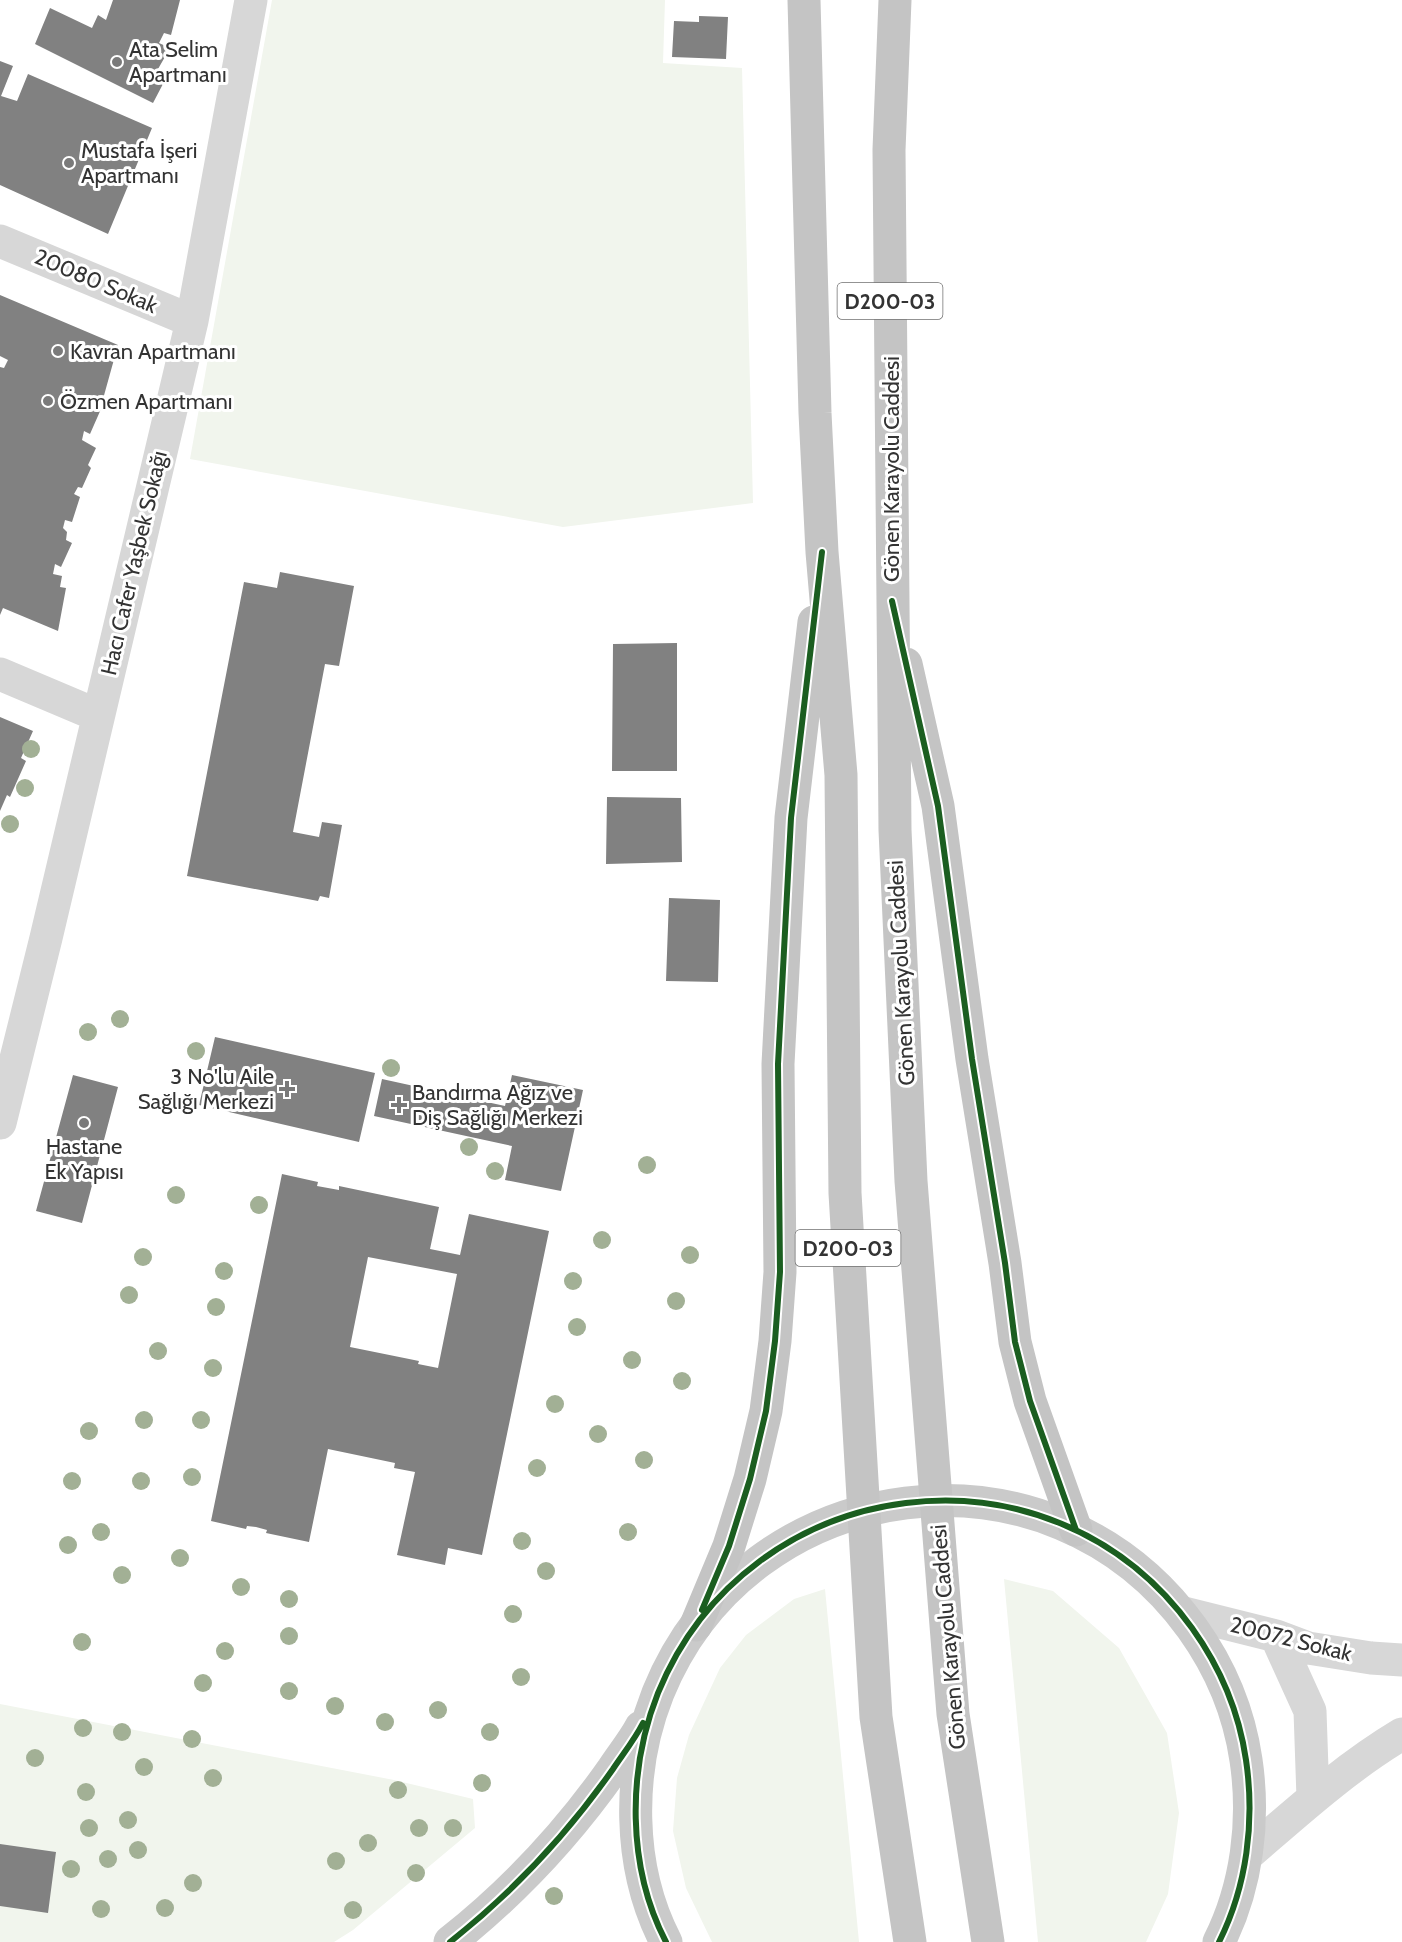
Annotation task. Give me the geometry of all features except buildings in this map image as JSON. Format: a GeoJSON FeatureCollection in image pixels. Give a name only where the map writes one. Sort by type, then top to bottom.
{"type":"FeatureCollection","features":[{"type":"Feature","properties":{"kind":"highway","name":"D200-03"},"geometry":{"type":"LineString","coordinates":[[804,0],[815,413],[822,552],[841,775],[844,1192],[876,1717],[910,1942]]}},
{"type":"Feature","properties":{"kind":"highway","name":"Gönen Karayolu Caddesi"},"geometry":{"type":"LineString","coordinates":[[895,0],[889,150],[895,830],[911,1181],[953,1714],[988,1942]]}},
{"type":"Feature","properties":{"kind":"highway"},"geometry":{"type":"LineString","coordinates":[[696,1624],[729,1546],[750,1479],[766,1411],[775,1341],[780,1272],[778,1064],[791,818],[822,552]]}},
{"type":"Feature","properties":{"kind":"highway"},"geometry":{"type":"LineString","coordinates":[[892,601],[939,807],[972,1059],[1005,1263],[1015,1342],[1066,1526]]}},
{"type":"Feature","properties":{"kind":"main road"},"geometry":{"type":"LineString","coordinates":[[450,1942],[514,1885],[588,1802],[639,1731],[680,1647],[696,1624],[738,1578],[791,1540],[822,1525],[854,1513],[887,1505],[943,1500],[989,1503],[1023,1511],[1066,1526],[1105,1546],[1158,1588],[1180,1612],[1202,1642],[1220,1675],[1234,1709],[1244,1744],[1249,1781],[1250,1818],[1247,1855],[1239,1892],[1219,1942]]}},
{"type":"Feature","properties":{"kind":"main road"},"geometry":{"type":"LineString","coordinates":[[666,1942],[647,1896],[639,1859],[636,1782],[642,1744],[667,1672]]}},
{"type":"Feature","properties":{"kind":"street","name":"Hacı Cafer Yaşbek Sokağı"},"geometry":{"type":"LineString","coordinates":[[0,1123],[7,1065],[46,938],[192,321],[251,0]]}},
{"type":"Feature","properties":{"kind":"street","name":"20080 Sokak"},"geometry":{"type":"LineString","coordinates":[[0,241],[192,321]]}},
{"type":"Feature","properties":{"kind":"street"},"geometry":{"type":"LineString","coordinates":[[0,674],[97,715]]}},
{"type":"Feature","properties":{"kind":"street","name":"20072 Sokak"},"geometry":{"type":"LineString","coordinates":[[1180,1612],[1276,1636],[1308,1648],[1371,1658],[1402,1660]]}},
{"type":"Feature","properties":{"kind":"street"},"geometry":{"type":"LineString","coordinates":[[1276,1636],[1310,1711],[1313,1798]]}},
{"type":"Feature","properties":{"kind":"street"},"geometry":{"type":"LineString","coordinates":[[1247,1855],[1342,1774],[1402,1734]]}},
{"type":"Feature","properties":{"kind":"shaded area"},"geometry":{"type":"Polygon","coordinates":[[[272,0],[665,0],[663,63],[742,68],[753,503],[563,527],[190,459],[272,0]]]}},
{"type":"Feature","properties":{"kind":"shaded area"},"geometry":{"type":"Polygon","coordinates":[[[1004,1579],[1053,1591],[1119,1648],[1167,1733],[1179,1813],[1168,1894],[1146,1942],[1038,1942],[1004,1579]]]}},
{"type":"Feature","properties":{"kind":"shaded area"},"geometry":{"type":"Polygon","coordinates":[[[825,1589],[859,1942],[712,1942],[686,1888],[673,1831],[677,1778],[689,1735],[720,1668],[746,1635],[794,1599],[825,1589]]]}},
{"type":"Feature","properties":{"kind":"shaded area"},"geometry":{"type":"Polygon","coordinates":[[[0,1704],[394,1780],[473,1799],[475,1828],[353,1930],[334,1942],[0,1942],[0,1704]]]}},
{"type":"Feature","properties":{"kind":"cycle path"},"geometry":{"type":"LineString","coordinates":[[702,1610],[729,1546],[750,1479],[766,1411],[775,1341],[780,1272],[778,1064],[791,818],[822,552]]}},
{"type":"Feature","properties":{"kind":"cycle path"},"geometry":{"type":"LineString","coordinates":[[892,601],[938,806],[972,1059],[1005,1263],[1015,1342],[1030,1401],[1076,1530]]}},
{"type":"Feature","properties":{"kind":"cycle path"},"geometry":{"type":"LineString","coordinates":[[666,1942],[653,1913],[644,1882],[638,1851],[636,1819],[641,1754],[658,1693],[701,1618],[760,1561],[830,1522],[906,1503],[985,1503],[1061,1524],[1132,1565],[1192,1628],[1220,1674],[1233,1707],[1243,1742],[1249,1783],[1249,1830],[1242,1876],[1229,1921],[1219,1942]]}},
{"type":"Feature","properties":{"kind":"cycle path"},"geometry":{"type":"LineString","coordinates":[[450,1942],[517,1883],[558,1839],[596,1793],[643,1723]]}},
{"type":"Feature","properties":{"kind":"place","name":"Ata Selim Apartmanı"},"geometry":{"type":"Point","coordinates":[117,62]}},
{"type":"Feature","properties":{"kind":"place","name":"Mustafa İşeri Apartmanı"},"geometry":{"type":"Point","coordinates":[69,163]}},
{"type":"Feature","properties":{"kind":"place","name":"Kavran Apartmanı"},"geometry":{"type":"Point","coordinates":[58,351]}},
{"type":"Feature","properties":{"kind":"place","name":"Özmen Apartmanı"},"geometry":{"type":"Point","coordinates":[48,401]}},
{"type":"Feature","properties":{"kind":"place","name":"3 No'lu Aile Sağlığı Merkezi"},"geometry":{"type":"Point","coordinates":[287,1089]}},
{"type":"Feature","properties":{"kind":"place","name":"Bandırma Ağız ve Diş Sağlığı Merkezi"},"geometry":{"type":"Point","coordinates":[399,1105]}},
{"type":"Feature","properties":{"kind":"place","name":"Hastane Ek Yapısı"},"geometry":{"type":"Point","coordinates":[84,1123]}}]}
